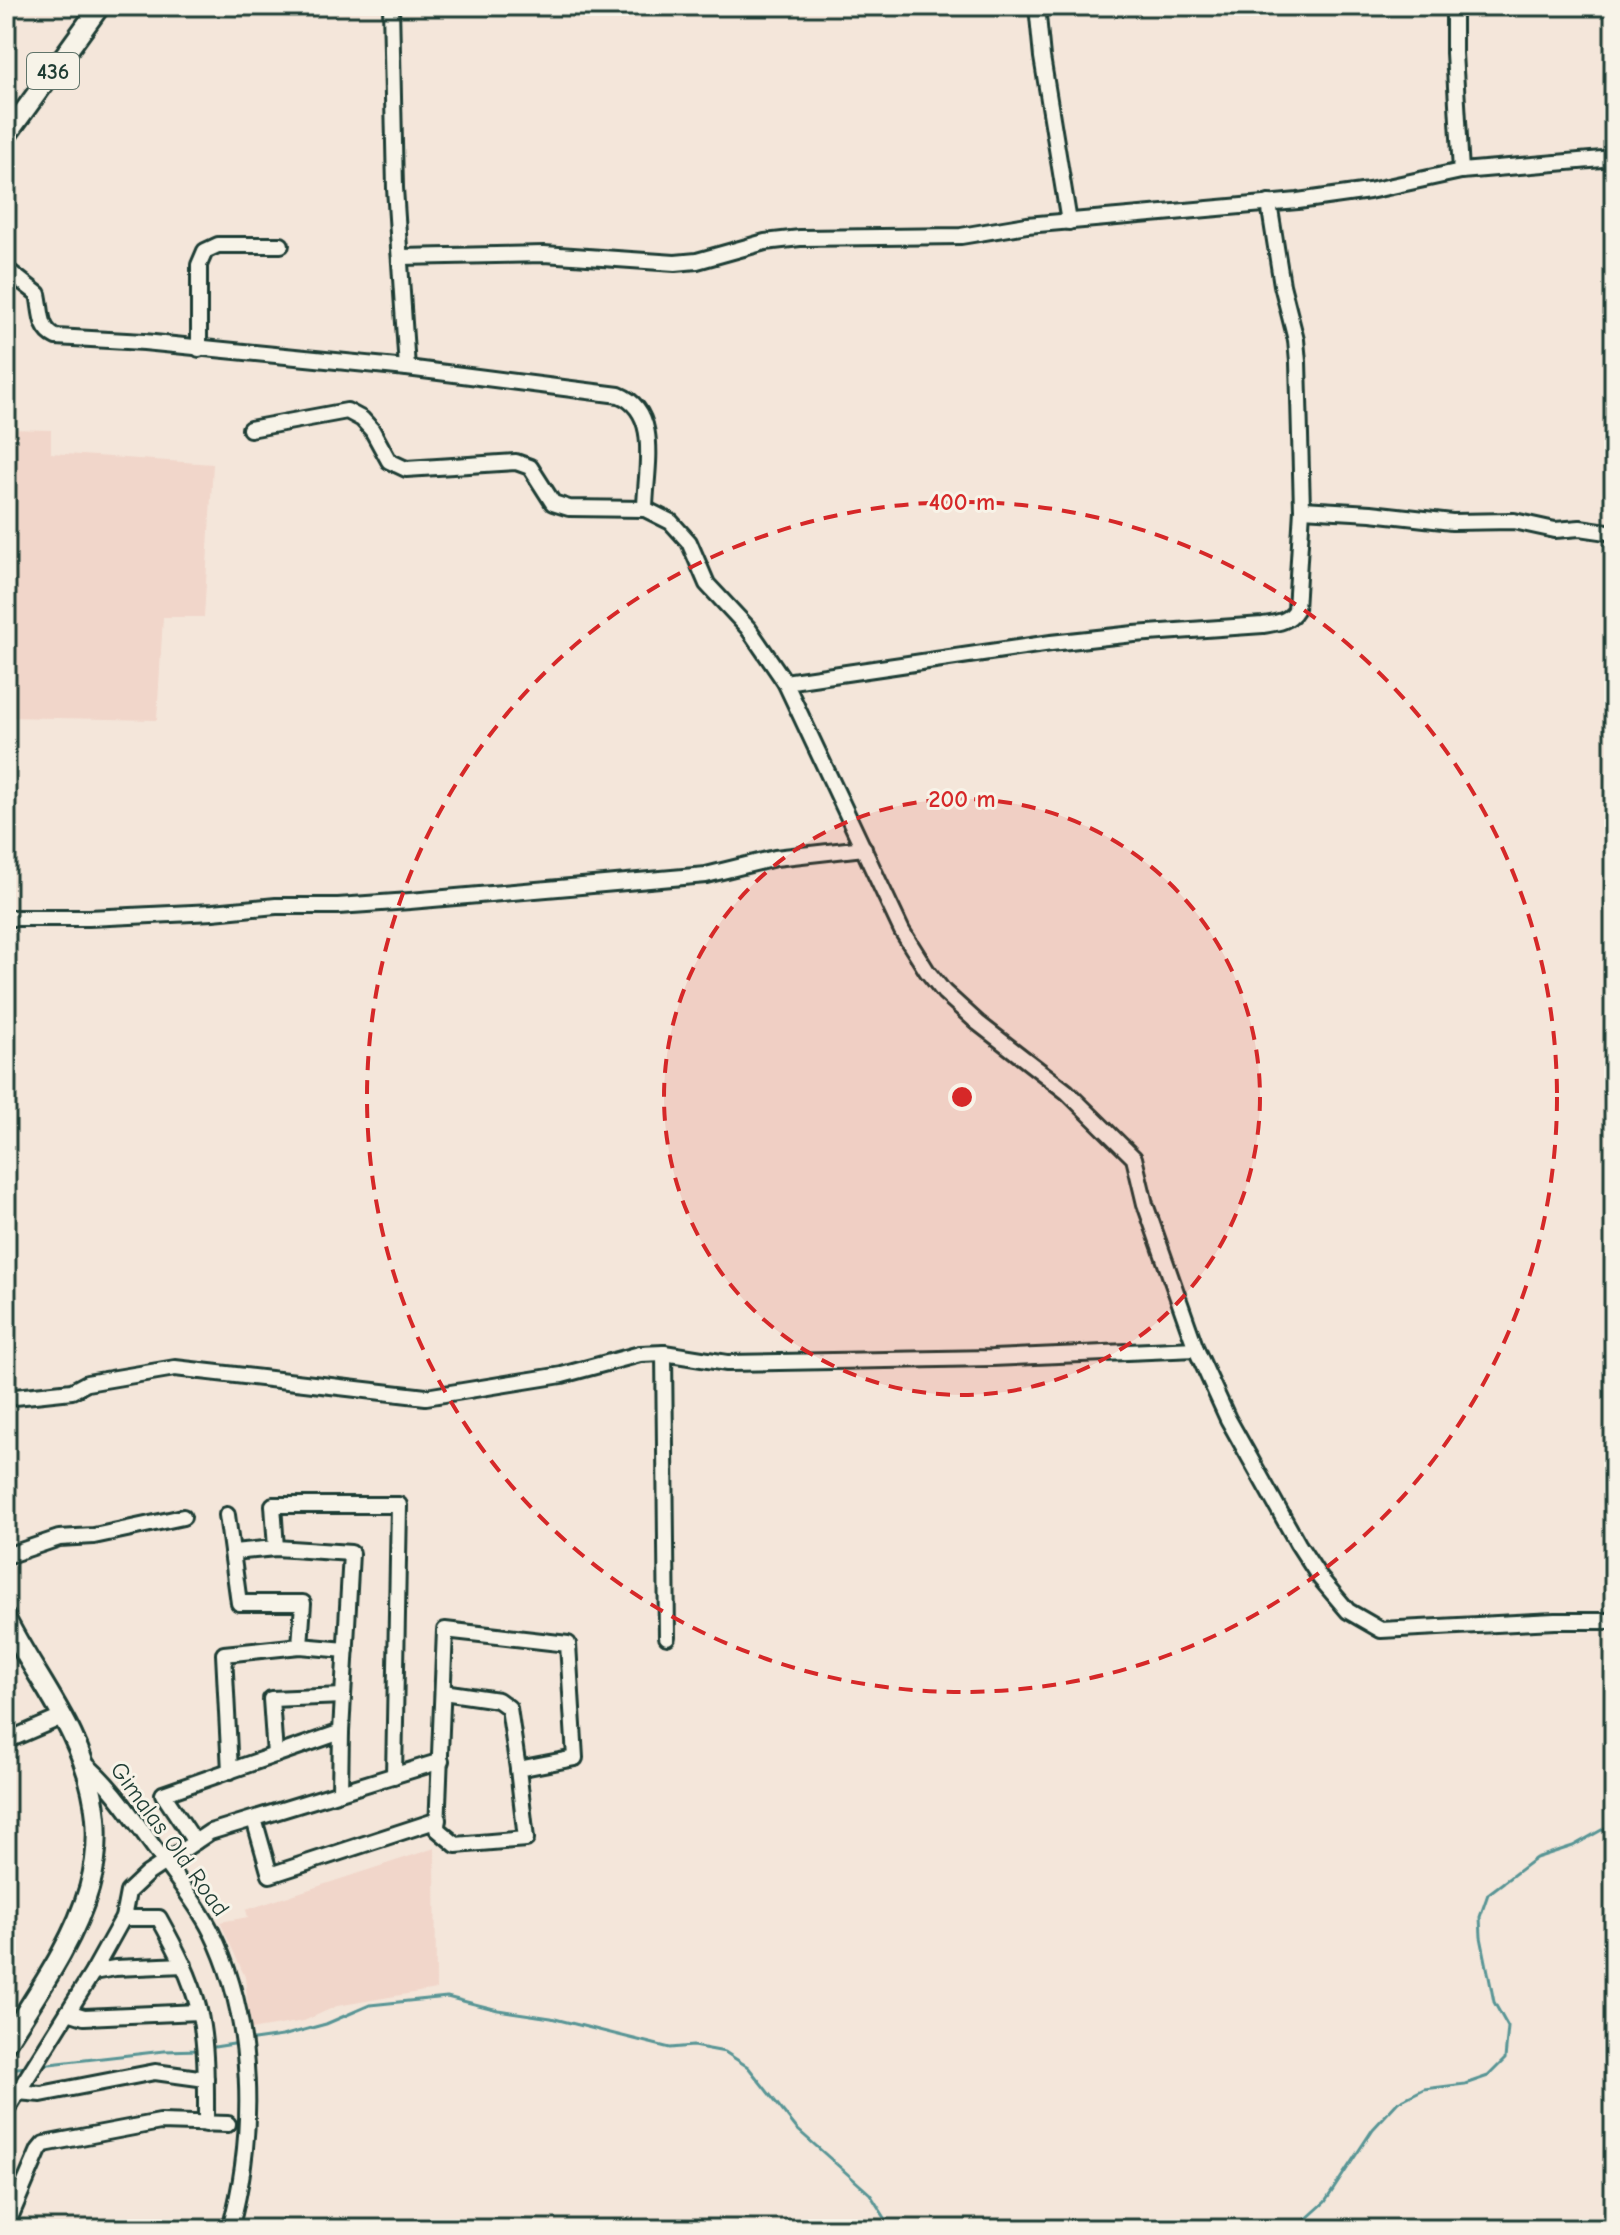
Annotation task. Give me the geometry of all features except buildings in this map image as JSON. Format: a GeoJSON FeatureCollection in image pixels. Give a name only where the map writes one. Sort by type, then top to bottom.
{"type":"FeatureCollection","features":[{"type":"Feature","properties":{"kind":"main road","name":"436"},"geometry":{"type":"LineString","coordinates":[[6,136],[100,6]]}},
{"type":"Feature","properties":{"kind":"main road"},"geometry":{"type":"LineString","coordinates":[[6,1619],[62,1717],[82,1761],[95,1801],[97,1836],[87,1900],[67,1946],[6,2043]]}},
{"type":"Feature","properties":{"kind":"street"},"geometry":{"type":"LineString","coordinates":[[391,6],[395,188],[407,368]]}},
{"type":"Feature","properties":{"kind":"street"},"geometry":{"type":"LineString","coordinates":[[1037,6],[1061,186],[1069,222]]}},
{"type":"Feature","properties":{"kind":"street"},"geometry":{"type":"LineString","coordinates":[[1454,6],[1461,171]]}},
{"type":"Feature","properties":{"kind":"street"},"geometry":{"type":"LineString","coordinates":[[401,257],[544,254],[675,263],[697,261],[776,241],[961,236],[1016,226],[1369,191],[1461,171],[1614,158]]}},
{"type":"Feature","properties":{"kind":"street"},"geometry":{"type":"LineString","coordinates":[[785,682],[1051,643],[1280,622],[1292,616],[1296,610],[1303,457],[1296,340],[1282,285],[1269,203]]}},
{"type":"Feature","properties":{"kind":"street"},"geometry":{"type":"LineString","coordinates":[[199,349],[199,265],[205,251],[218,245],[281,245]]}},
{"type":"Feature","properties":{"kind":"street"},"geometry":{"type":"LineString","coordinates":[[6,269],[38,294],[43,327],[56,337],[144,342],[407,368],[619,395],[629,399],[639,409],[649,442],[645,509]]}},
{"type":"Feature","properties":{"kind":"street"},"geometry":{"type":"LineString","coordinates":[[250,429],[347,411],[362,419],[372,430],[389,461],[406,469],[516,462],[530,467],[553,503],[569,508],[645,509],[671,522],[689,542],[707,584],[748,628],[785,682],[902,931],[927,971],[944,992],[978,1023],[1067,1092],[1134,1158],[1145,1204],[1196,1349],[1228,1419],[1298,1544],[1320,1578],[1348,1611],[1381,1630],[1614,1621]]}},
{"type":"Feature","properties":{"kind":"street"},"geometry":{"type":"LineString","coordinates":[[1302,509],[1452,522],[1514,521],[1555,530],[1580,528],[1614,533]]}},
{"type":"Feature","properties":{"kind":"street"},"geometry":{"type":"LineString","coordinates":[[6,918],[89,918],[441,898],[706,875],[775,858],[864,848]]}},
{"type":"Feature","properties":{"kind":"street"},"geometry":{"type":"LineString","coordinates":[[6,1398],[72,1391],[87,1383],[175,1368],[426,1397],[562,1375],[640,1354],[664,1353],[727,1363],[992,1358],[1196,1349]]}},
{"type":"Feature","properties":{"kind":"street"},"geometry":{"type":"LineString","coordinates":[[664,1353],[667,1637]]}},
{"type":"Feature","properties":{"kind":"street"},"geometry":{"type":"LineString","coordinates":[[276,1548],[273,1505],[399,1505],[394,1776]]}},
{"type":"Feature","properties":{"kind":"street"},"geometry":{"type":"LineString","coordinates":[[227,1515],[239,1603],[303,1603],[300,1646]]}},
{"type":"Feature","properties":{"kind":"street"},"geometry":{"type":"LineString","coordinates":[[6,1556],[59,1538],[94,1536],[183,1517]]}},
{"type":"Feature","properties":{"kind":"street"},"geometry":{"type":"LineString","coordinates":[[233,1552],[276,1548],[351,1553],[340,1792]]}},
{"type":"Feature","properties":{"kind":"street"},"geometry":{"type":"LineString","coordinates":[[443,1692],[498,1700],[509,1708],[526,1839],[456,1845],[437,1829],[445,1630],[568,1644],[575,1758],[518,1769]]}},
{"type":"Feature","properties":{"kind":"street"},"geometry":{"type":"LineString","coordinates":[[230,1771],[224,1654],[300,1646],[346,1650]]}},
{"type":"Feature","properties":{"kind":"street"},"geometry":{"type":"LineString","coordinates":[[275,1755],[271,1699],[343,1696]]}},
{"type":"Feature","properties":{"kind":"street"},"geometry":{"type":"LineString","coordinates":[[6,1741],[62,1717]]}},
{"type":"Feature","properties":{"kind":"street"},"geometry":{"type":"LineString","coordinates":[[195,1842],[163,1794],[341,1732]]}},
{"type":"Feature","properties":{"kind":"street","name":"Gimalas Old Road"},"geometry":{"type":"LineString","coordinates":[[82,1761],[107,1782],[210,1928],[232,1981],[245,2053],[246,2152],[230,2229]]}},
{"type":"Feature","properties":{"kind":"street"},"geometry":{"type":"LineString","coordinates":[[6,2111],[93,1972],[123,1918],[128,1892],[164,1862],[210,1832],[441,1761]]}},
{"type":"Feature","properties":{"kind":"street"},"geometry":{"type":"LineString","coordinates":[[254,1819],[270,1875],[438,1820]]}},
{"type":"Feature","properties":{"kind":"street"},"geometry":{"type":"LineString","coordinates":[[123,1918],[159,1918],[184,1965],[199,2012],[205,2058],[206,2124]]}},
{"type":"Feature","properties":{"kind":"street"},"geometry":{"type":"LineString","coordinates":[[111,1939],[110,1959],[115,1968]]}},
{"type":"Feature","properties":{"kind":"street"},"geometry":{"type":"LineString","coordinates":[[93,1972],[184,1965]]}},
{"type":"Feature","properties":{"kind":"street"},"geometry":{"type":"LineString","coordinates":[[68,2012],[84,2017],[199,2012]]}},
{"type":"Feature","properties":{"kind":"street"},"geometry":{"type":"LineString","coordinates":[[17,2092],[41,2094],[155,2072],[206,2079]]}},
{"type":"Feature","properties":{"kind":"street"},"geometry":{"type":"LineString","coordinates":[[6,2220],[44,2144],[160,2122],[228,2124]]}},
{"type":"Feature","properties":{"kind":"shaded area"},"geometry":{"type":"Polygon","coordinates":[[[6,429],[51,430],[51,453],[213,464],[204,617],[163,617],[157,720],[6,717],[6,429]]]}},
{"type":"Feature","properties":{"kind":"shaded area"},"geometry":{"type":"Polygon","coordinates":[[[435,1848],[436,1989],[337,2006],[304,2021],[250,2030],[245,1977],[220,1922],[248,1917],[246,1910],[435,1848]]]}},
{"type":"Feature","properties":{"kind":"waterway"},"geometry":{"type":"LineString","coordinates":[[1295,2229],[1325,2202],[1373,2129],[1398,2102],[1424,2089],[1465,2084],[1488,2076],[1505,2059],[1508,2027],[1494,2002],[1481,1937],[1480,1917],[1488,1894],[1536,1858],[1573,1846],[1614,1823]]}},
{"type":"Feature","properties":{"kind":"waterway"},"geometry":{"type":"LineString","coordinates":[[247,2041],[282,2036],[326,2024],[370,2005],[447,1997],[498,2010],[551,2018],[670,2048],[693,2046],[725,2052],[748,2067],[797,2129],[870,2194],[892,2229]]}},
{"type":"Feature","properties":{"kind":"waterway"},"geometry":{"type":"LineString","coordinates":[[208,2048],[240,2043]]}},
{"type":"Feature","properties":{"kind":"waterway"},"geometry":{"type":"LineString","coordinates":[[41,2065],[200,2050]]}},
{"type":"Feature","properties":{"kind":"waterway"},"geometry":{"type":"LineString","coordinates":[[9,2069],[26,2067]]}}]}
